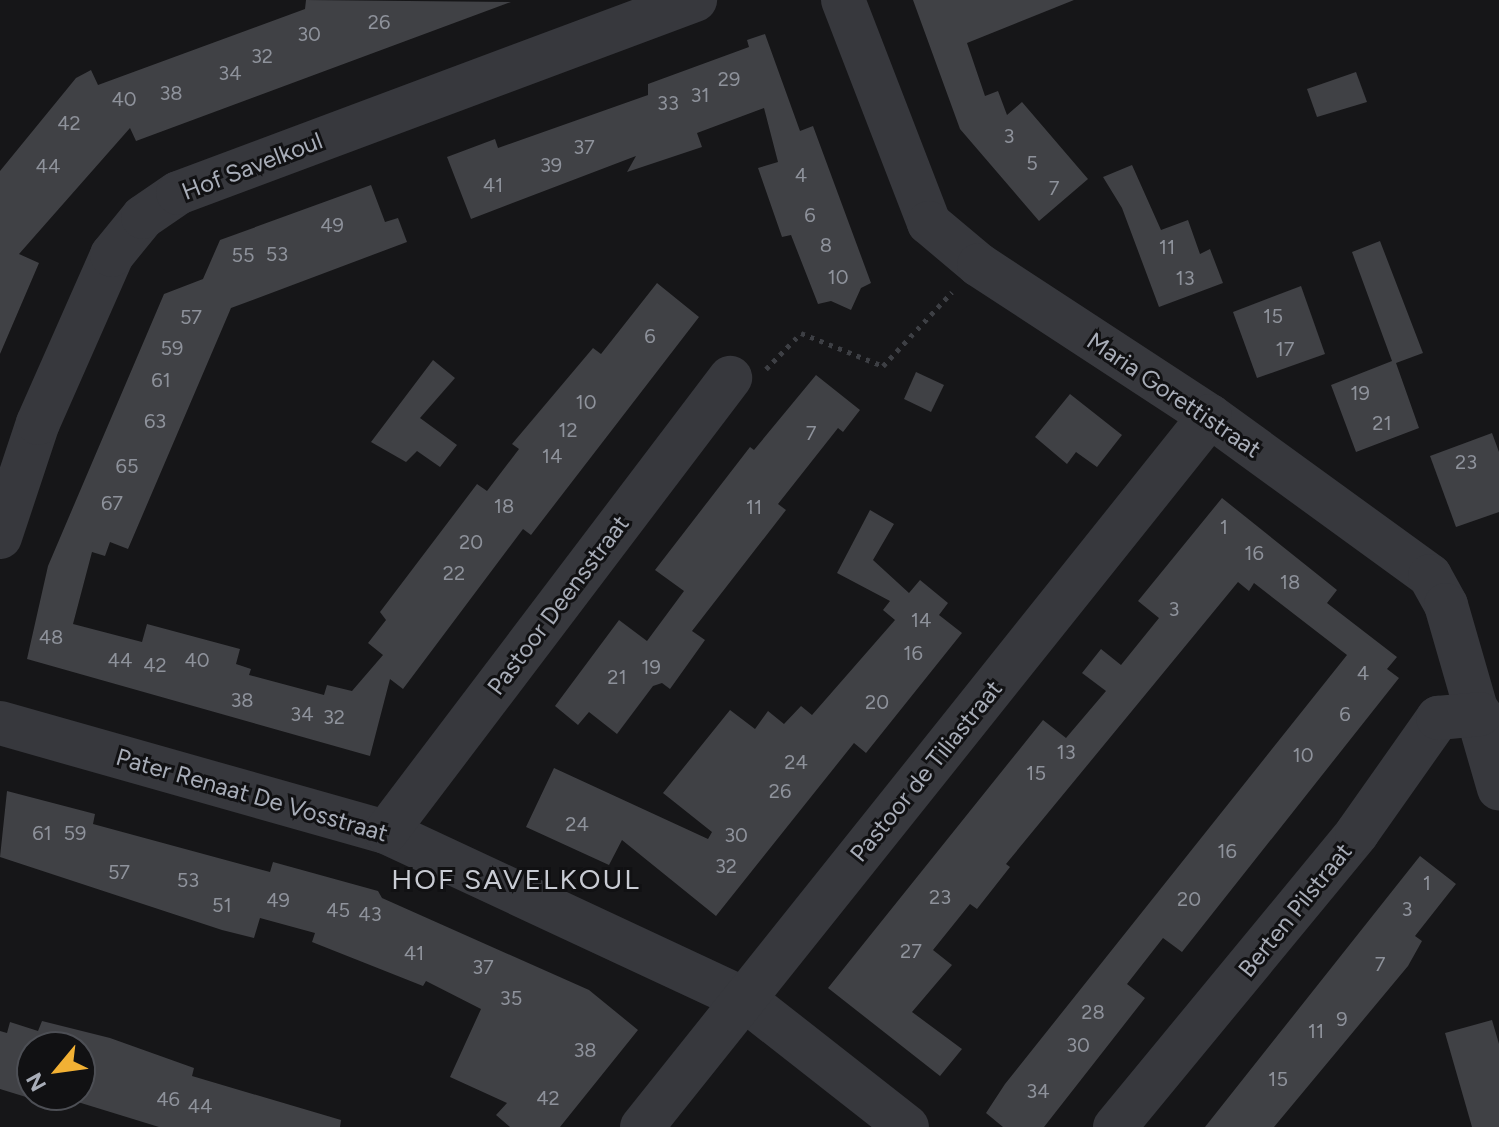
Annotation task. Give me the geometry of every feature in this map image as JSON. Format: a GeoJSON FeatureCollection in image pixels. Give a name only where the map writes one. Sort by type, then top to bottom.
{"type":"FeatureCollection","features":[{"type":"Feature","properties":{"kind":"street","name":"Hof Savelkoul"},"geometry":{"type":"LineString","coordinates":[[0,537],[38,423],[112,255],[143,217],[178,193],[695,0]]}},
{"type":"Feature","properties":{"kind":"street","name":"Maria Gorettistraat"},"geometry":{"type":"LineString","coordinates":[[843,0],[929,223],[979,265],[1210,416],[1430,576],[1480,714],[1499,789]]}},
{"type":"Feature","properties":{"kind":"street","name":"Pastoor Deensstraat"},"geometry":{"type":"LineString","coordinates":[[386,832],[730,378]]}},
{"type":"Feature","properties":{"kind":"street","name":"Pastoor de Tiliastraat"},"geometry":{"type":"LineString","coordinates":[[642,1127],[1210,416]]}},
{"type":"Feature","properties":{"kind":"street","name":"Berten Pilstraat"},"geometry":{"type":"LineString","coordinates":[[1115,1127],[1347,845],[1438,718],[1480,714]]}},
{"type":"Feature","properties":{"kind":"street","name":"Pater Renaat De Vosstraat"},"geometry":{"type":"LineString","coordinates":[[0,723],[386,832],[744,999],[907,1127]]}},
{"type":"Feature","properties":{"kind":"path"},"geometry":{"type":"LineString","coordinates":[[730,378],[773,367],[801,333],[883,366],[979,265]]}},
{"type":"Feature","properties":{"kind":"building"},"geometry":{"type":"Polygon","coordinates":[[[306,0],[511,2],[136,141],[130,128],[19,254],[39,263],[0,354],[0,171],[76,78],[91,70],[98,85],[305,9],[306,0]]]}},
{"type":"Feature","properties":{"kind":"building"},"geometry":{"type":"Polygon","coordinates":[[[913,0],[1074,0],[967,43],[985,96],[998,91],[1007,115],[1022,102],[1088,179],[1039,221],[960,129],[913,0]]]}},
{"type":"Feature","properties":{"kind":"building"},"geometry":{"type":"Polygon","coordinates":[[[765,34],[800,131],[813,126],[871,283],[861,288],[851,310],[831,301],[818,304],[791,235],[782,237],[758,168],[778,162],[764,108],[697,133],[702,147],[627,172],[636,156],[471,219],[447,157],[495,139],[498,148],[648,95],[648,84],[749,47],[747,40],[765,34]]]}},
{"type":"Feature","properties":{"kind":"building"},"geometry":{"type":"Polygon","coordinates":[[[1356,72],[1367,102],[1317,117],[1307,89],[1356,72]]]}},
{"type":"Feature","properties":{"kind":"building"},"geometry":{"type":"Polygon","coordinates":[[[1132,165],[1161,230],[1188,220],[1200,254],[1210,249],[1223,283],[1159,307],[1122,208],[1103,177],[1132,165]]]}},
{"type":"Feature","properties":{"kind":"building"},"geometry":{"type":"Polygon","coordinates":[[[371,185],[385,222],[398,218],[407,242],[231,308],[128,549],[110,542],[105,556],[92,552],[73,624],[142,642],[147,624],[240,649],[236,664],[251,669],[249,675],[324,695],[327,685],[352,691],[383,655],[368,643],[386,620],[380,612],[477,484],[487,491],[519,449],[512,444],[593,348],[601,354],[657,283],[699,317],[531,535],[523,529],[403,689],[390,679],[370,756],[27,659],[48,566],[164,294],[203,279],[220,240],[371,185]]]}},
{"type":"Feature","properties":{"kind":"building"},"geometry":{"type":"Polygon","coordinates":[[[1380,241],[1423,353],[1396,363],[1419,428],[1356,452],[1331,385],[1392,361],[1352,252],[1380,241]]]}},
{"type":"Feature","properties":{"kind":"building"},"geometry":{"type":"Polygon","coordinates":[[[1301,286],[1325,354],[1257,378],[1233,312],[1301,286]]]}},
{"type":"Feature","properties":{"kind":"building"},"geometry":{"type":"Polygon","coordinates":[[[433,360],[455,378],[420,418],[457,445],[440,467],[417,451],[406,462],[371,442],[433,360]]]}},
{"type":"Feature","properties":{"kind":"building"},"geometry":{"type":"Polygon","coordinates":[[[916,372],[944,385],[931,412],[904,399],[916,372]]]}},
{"type":"Feature","properties":{"kind":"building"},"geometry":{"type":"Polygon","coordinates":[[[816,375],[860,410],[843,432],[838,428],[778,504],[786,510],[692,631],[705,640],[670,689],[662,683],[653,686],[617,734],[589,712],[578,725],[555,706],[619,620],[647,641],[684,591],[655,570],[750,447],[754,450],[816,375]]]}},
{"type":"Feature","properties":{"kind":"building"},"geometry":{"type":"Polygon","coordinates":[[[1070,394],[1122,435],[1097,467],[1076,452],[1067,464],[1035,437],[1070,394]]]}},
{"type":"Feature","properties":{"kind":"building"},"geometry":{"type":"Polygon","coordinates":[[[1492,433],[1499,452],[1499,512],[1456,527],[1430,456],[1492,433]]]}},
{"type":"Feature","properties":{"kind":"building"},"geometry":{"type":"Polygon","coordinates":[[[1222,498],[1337,590],[1327,603],[1397,657],[1387,669],[1399,678],[1182,952],[1163,938],[1127,984],[1145,998],[1044,1127],[1003,1127],[986,1113],[1005,1084],[1347,655],[1254,583],[1249,591],[1238,582],[1006,864],[1010,867],[977,909],[970,904],[933,950],[952,965],[912,1012],[962,1049],[940,1076],[828,988],[1043,720],[1066,738],[1106,691],[1082,673],[1101,649],[1121,665],[1159,618],[1138,601],[1222,498]]]}},
{"type":"Feature","properties":{"kind":"building"},"geometry":{"type":"Polygon","coordinates":[[[870,510],[894,524],[873,560],[909,593],[920,580],[948,603],[939,615],[962,633],[866,753],[854,743],[716,916],[622,840],[609,865],[526,827],[554,768],[708,839],[712,832],[663,793],[730,710],[755,729],[768,711],[784,724],[801,706],[812,715],[895,620],[883,610],[890,601],[837,573],[870,510]]]}},
{"type":"Feature","properties":{"kind":"building"},"geometry":{"type":"Polygon","coordinates":[[[7,791],[95,814],[93,824],[270,872],[273,862],[378,891],[382,898],[589,990],[638,1030],[560,1127],[510,1127],[496,1115],[507,1103],[450,1077],[481,1009],[426,981],[423,986],[312,942],[315,933],[260,918],[254,938],[0,857],[7,791]]]}},
{"type":"Feature","properties":{"kind":"building"},"geometry":{"type":"Polygon","coordinates":[[[1420,856],[1456,884],[1415,936],[1422,941],[1408,966],[1274,1127],[1205,1127],[1420,856]]]}},
{"type":"Feature","properties":{"kind":"building"},"geometry":{"type":"Polygon","coordinates":[[[1492,1020],[1499,1044],[1499,1127],[1472,1127],[1445,1033],[1492,1020]]]}},
{"type":"Feature","properties":{"kind":"building"},"geometry":{"type":"Polygon","coordinates":[[[42,1021],[82,1031],[38,1031],[42,1021]]]}},
{"type":"Feature","properties":{"kind":"building"},"geometry":{"type":"Polygon","coordinates":[[[10,1022],[38,1031],[16,1031],[16,1094],[0,1089],[0,1031],[7,1033],[10,1022]]]}},
{"type":"Feature","properties":{"kind":"building"},"geometry":{"type":"Polygon","coordinates":[[[96,1034],[194,1068],[192,1076],[341,1120],[340,1127],[159,1127],[96,1108],[96,1034]]]}},
{"type":"Feature","properties":{"kind":"district","name":"HOF SAVELKOUL"},"geometry":{"type":"Point","coordinates":[516,879]}}]}
